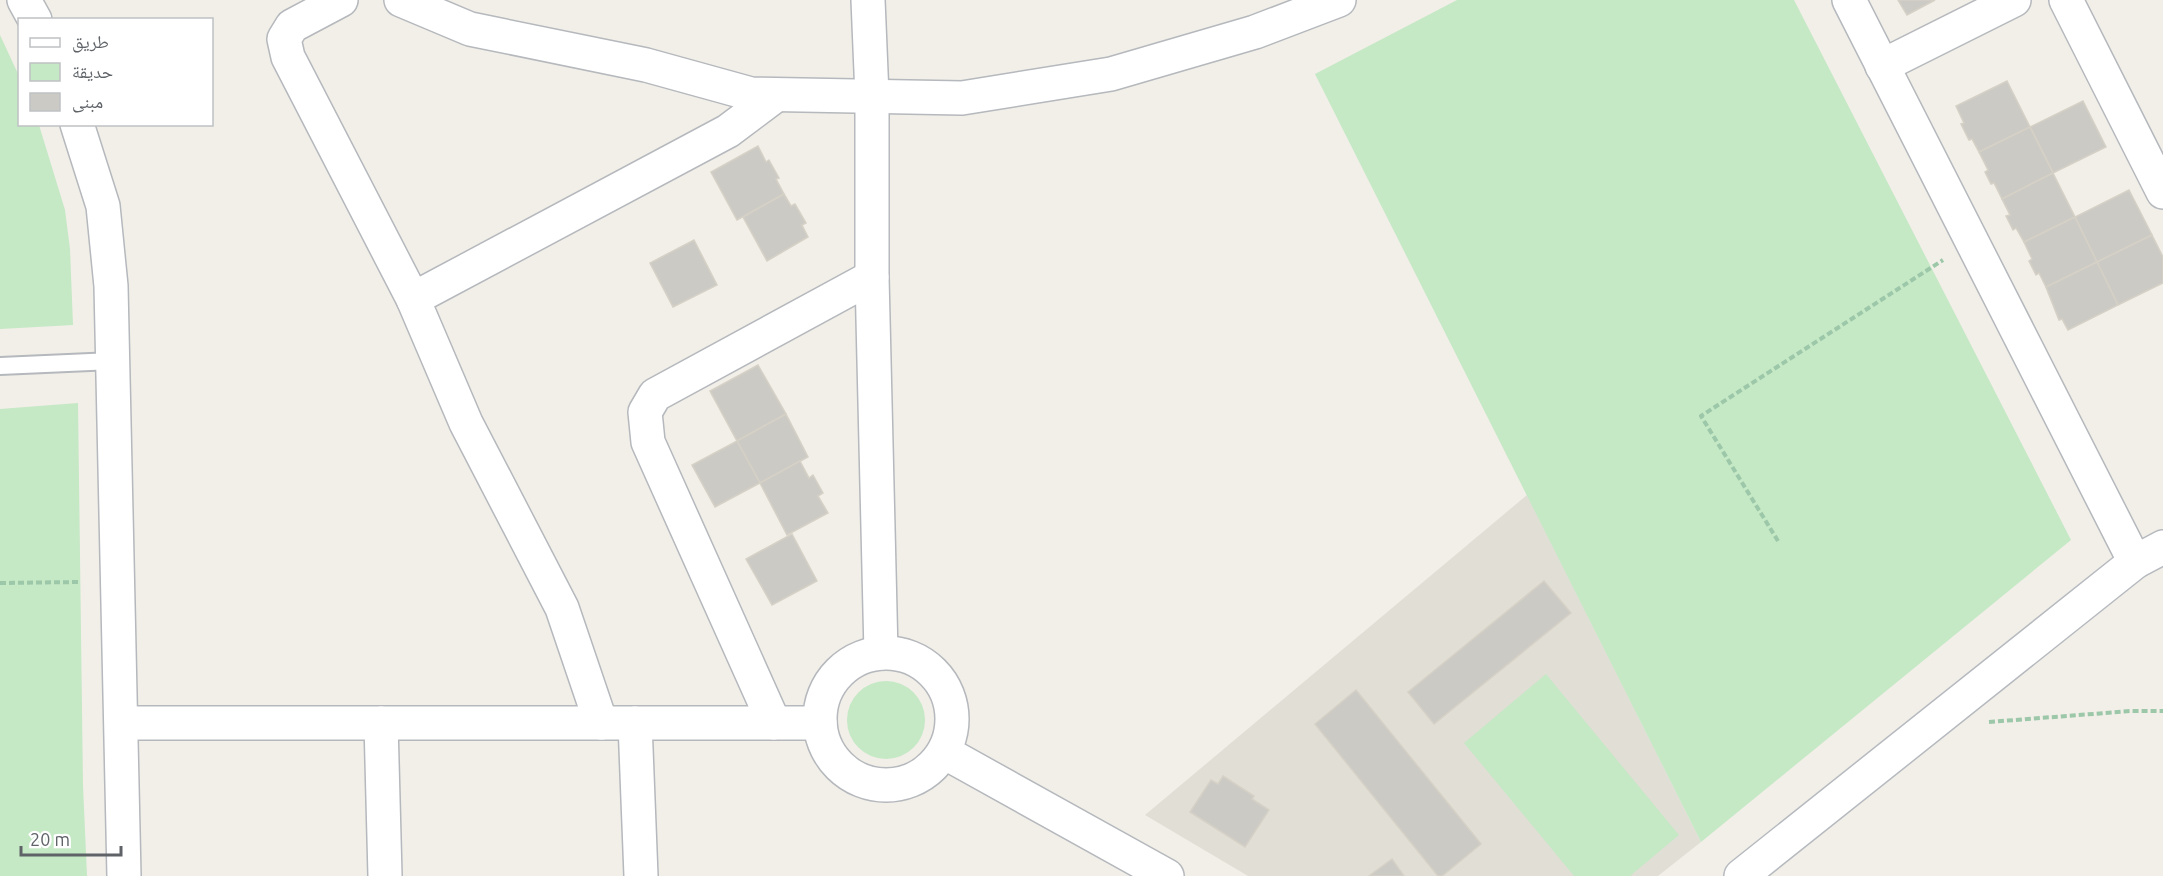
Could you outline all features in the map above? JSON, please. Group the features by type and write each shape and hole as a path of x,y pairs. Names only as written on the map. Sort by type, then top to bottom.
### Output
{"street":[{"path":"24,0 34,18"},
{"path":"341,0 292,26 284,39 288,57 413,299 466,423 562,608 601,723"},
{"path":"401,0 470,29 646,65 751,94 962,98 1111,74 1255,32 1338,0"},
{"path":"868,0 872,96 872,278 881,653"},
{"path":"1849,0 2135,562"},
{"path":"1882,66 2014,0"},
{"path":"2066,0 2163,192"},
{"path":"413,299 728,131 776,95"},
{"path":"78,126 103,206 111,286 124,876"},
{"path":"774,723 648,442 645,412 655,394 872,278"},
{"path":"1741,876 2135,562 2163,547"},
{"path":"881,653 901,655 920,663 935,676 946,693 952,713 951,733 944,752 931,768 913,780 892,786 871,784 852,776 835,762 825,744 820,723 822,703 830,684 843,668 861,658 881,653"},
{"path":"122,723 820,723"},
{"path":"381,723 384,876"},
{"path":"635,723 641,876"},
{"path":"944,752 1167,876"}],"lane":[{"path":"0,366 113,361"}],"path":[{"path":"1778,541 1701,416 1972,242"},
{"path":"0,583 80,582"},
{"path":"1988,722 2131,711 2163,711"}],"shaded area":[{"path":"1527,495 1701,842 1658,876 1248,876 1145,815"}],"green space":[{"path":"1457,0 1794,0 2071,540 1701,842 1315,74"},
{"path":"0,35 18,74 18,126 39,126 65,210 70,249 73,325 0,329"},
{"path":"78,403 83,786 87,876 0,876 0,409"},
{"path":"1546,674 1679,835 1630,876 1574,876 1464,743"},
{"path":"886,681 901,684 914,692 922,705 925,720 922,735 914,748 901,756 886,759 871,756 858,748 850,735 847,720 850,705 858,692 871,684"}],"building":[{"path":"1898,0 1935,0 1907,15"},
{"path":"2007,81 2030,127 1979,152 1972,139 1969,140 1961,124 1964,123 1956,106"},
{"path":"2083,101 2106,147 2053,173 2030,127"},
{"path":"2030,127 2053,173 2002,199 1985,172 1988,170 1979,152"},
{"path":"758,146 766,162 769,160 779,178 776,179 784,194 737,220 711,172"},
{"path":"2053,173 2075,217 2024,242 2016,228 2013,230 2006,216 2010,215 2002,199"},
{"path":"2129,190 2152,235 2097,262 2075,217"},
{"path":"784,194 791,206 795,204 806,223 802,225 808,237 767,261 743,217"},
{"path":"2075,217 2097,262 2046,287 2039,273 2036,275 2029,261 2032,259 2024,242"},
{"path":"2152,235 2163,257 2163,283 2118,305 2097,262"},
{"path":"694,240 717,285 673,307 650,263"},
{"path":"2097,262 2118,305 2068,330 2062,319 2059,320 2046,287"},
{"path":"758,365 786,414 737,441 710,391"},
{"path":"786,414 808,457 760,483 737,441"},
{"path":"737,441 760,483 715,507 692,465"},
{"path":"800,461 809,478 813,475 823,493 818,496 828,513 787,535 760,483"},
{"path":"792,534 817,581 772,605 746,559"},
{"path":"1544,581 1571,613 1434,724 1408,692"},
{"path":"1356,690 1481,844 1442,876 1438,876 1315,724"},
{"path":"1223,776 1254,796 1252,799 1269,810 1245,847 1190,812 1211,780 1218,784"},
{"path":"1392,859 1404,876 1369,876"}]}
